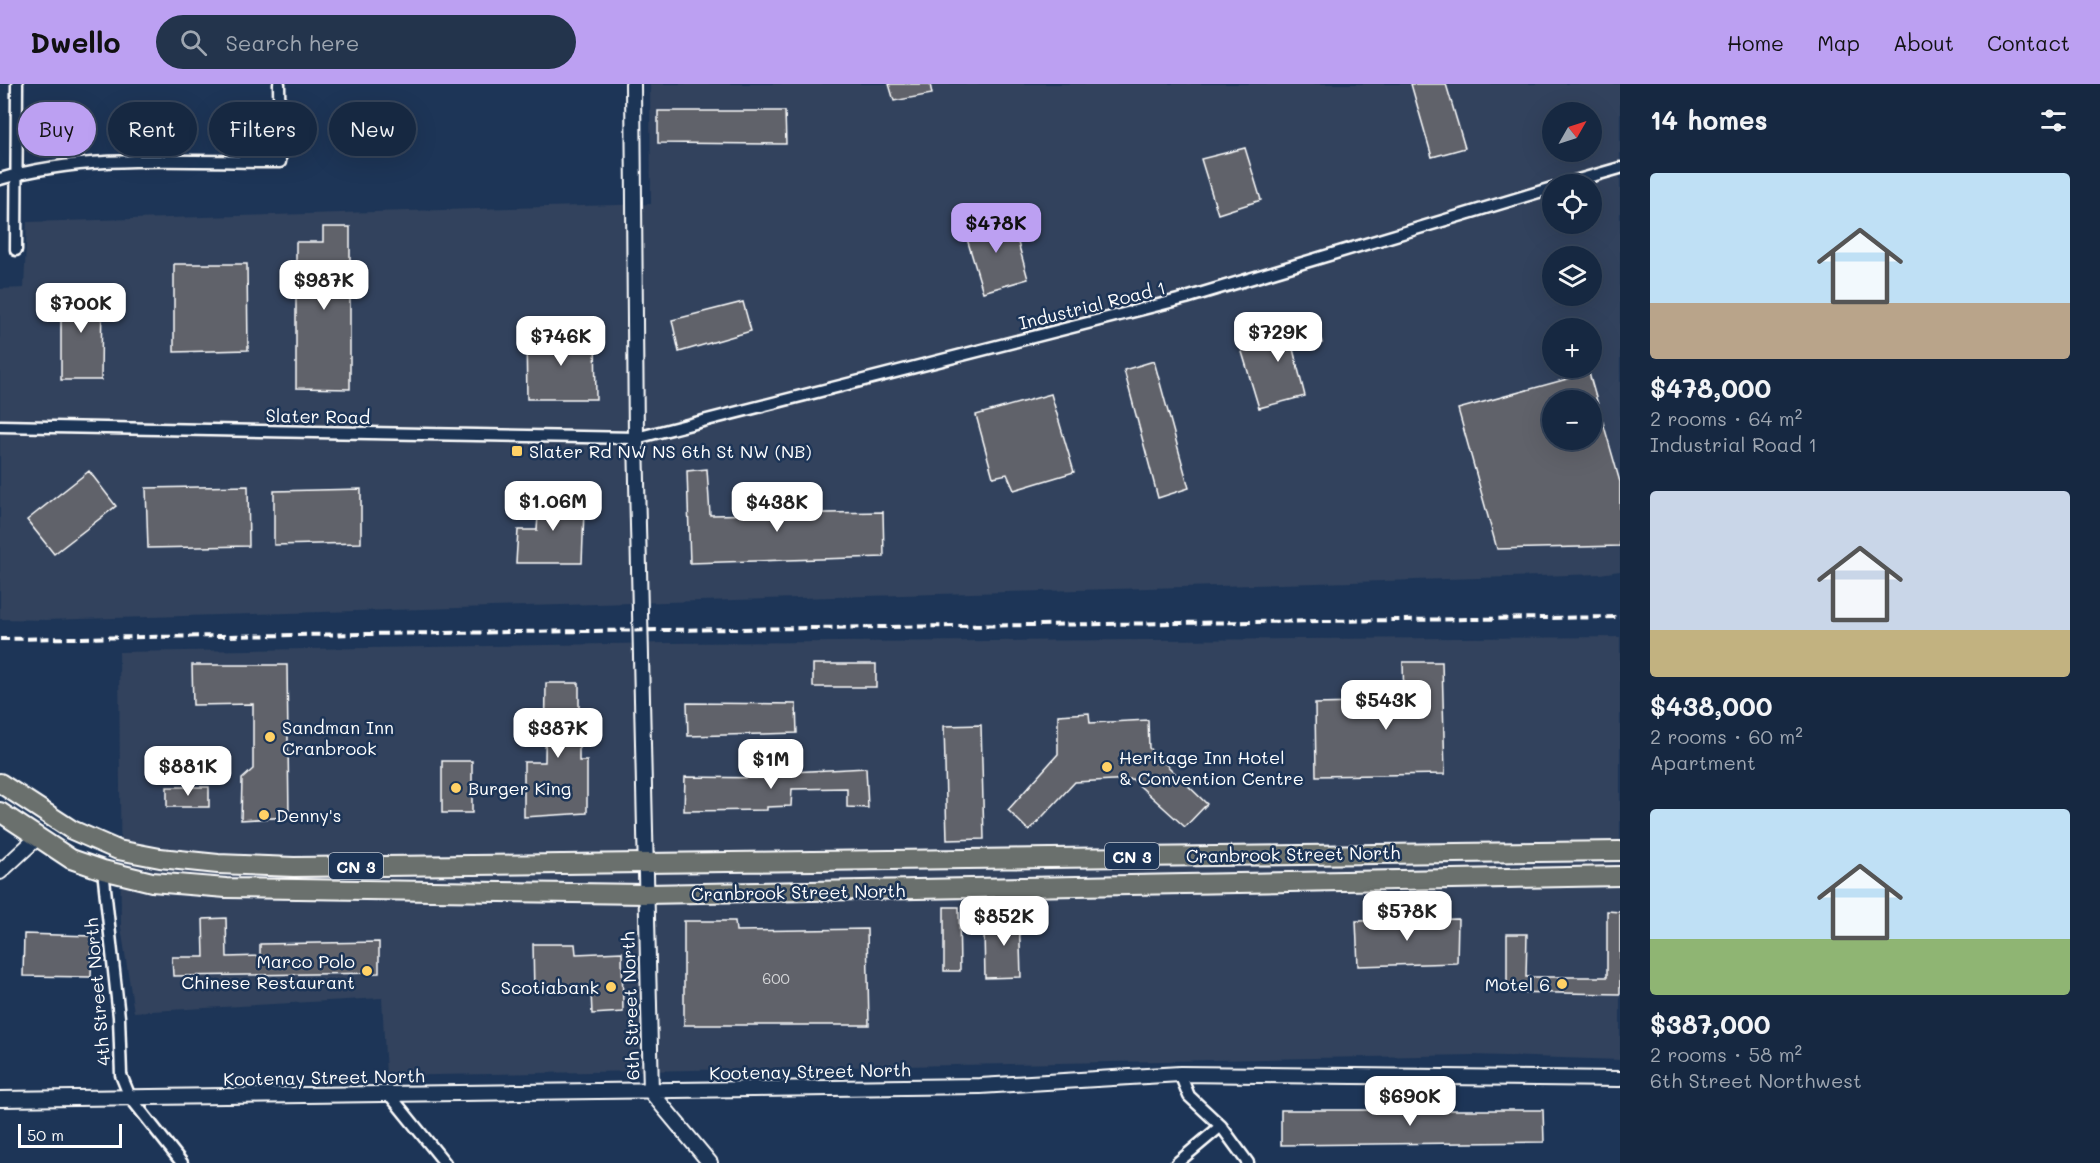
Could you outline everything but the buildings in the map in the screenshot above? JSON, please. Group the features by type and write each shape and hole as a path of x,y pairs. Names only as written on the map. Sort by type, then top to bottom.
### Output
{"highway":[{"name":"CN 3","path":"0,783 72,830"},
{"name":"CN 3","path":"0,812 38,837"},
{"path":"38,837 50,829 72,830"},
{"name":"Cranbrook Street North","path":"72,830 118,850 160,858 218,864 306,867 1620,851"},
{"name":"Cranbrook Street North","path":"38,837 71,859 103,870 152,882 226,888 645,894 1620,876"}],"street":[{"path":"16,250 17,84"},
{"path":"0,178 80,163 280,162 279,84"},
{"name":"6th Street North","path":"633,84 636,438 651,1092 710,1163"},
{"path":"1599,174 1620,168"},
{"name":"Industrial Road 1","path":"636,438 1186,298 1542,191"},
{"name":"Slater Road","path":"0,426 636,438"},
{"path":"0,872 38,837"},
{"name":"4th Street North","path":"103,870 119,1017 121,1076 130,1098 182,1163"},
{"path":"1180,1074 1189,1096 1221,1126 1248,1163"},
{"name":"Kootenay Street North","path":"0,1099 107,1095 130,1098 981,1086 1180,1074 1620,1079"},
{"path":"389,1094 445,1163"},
{"path":"1177,1163 1221,1126"}],"shaded area":[{"path":"650,84 1620,84 1620,571 1600,574 1353,582 45,620 0,619 0,289 24,288 27,222 651,204"},
{"path":"1620,637 1620,1060 1473,1055 386,1076 382,998 134,1012 121,927 119,652 668,643"}],"railway":[{"path":"0,639 1620,617"}],"place":[{"name":"Slater Rd NW NS 6th St NW (NB)","path":"517,451"},
{"name":"Sandman Inn Cranbrook","path":"270,737"},
{"name":"Heritage Inn Hotel & Convention Centre","path":"1107,767"},
{"name":"Burger King","path":"456,788"},
{"name":"Denny's","path":"264,815"},
{"name":"Marco Polo Chinese Restaurant","path":"367,971"},
{"name":"Motel 6","path":"1562,984"},
{"name":"Scotiabank","path":"611,987"}]}
